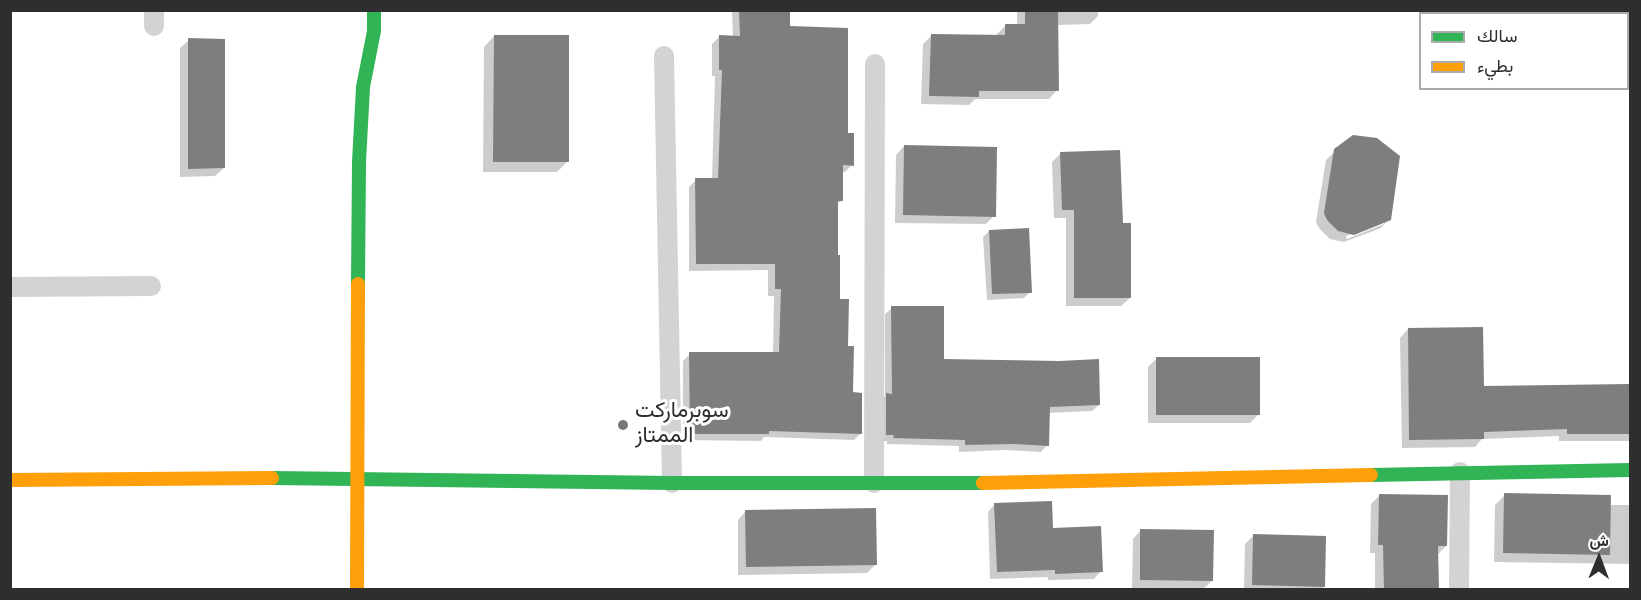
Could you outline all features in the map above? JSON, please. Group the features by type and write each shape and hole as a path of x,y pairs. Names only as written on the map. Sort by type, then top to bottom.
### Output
{"street":[{"path":"357,590 359,143 363,87 374,31 374,10"},
{"path":"664,56 672,483"},
{"path":"874,483 875,64"},
{"path":"10,287 151,286"},
{"path":"10,480 357,478 672,483 987,483 1630,470"},
{"path":"1459,590 1460,472"}],"building":[{"path":"739,10 790,10 790,26 848,28 848,133 854,133 854,166 843,165 843,201 838,201 838,255 840,255 840,299 849,299 848,346 854,346 853,392 862,393 862,434 769,431 769,434 690,434 689,352 779,352 781,289 775,289 775,264 696,264 695,178 718,178 722,70 719,70 719,35 740,36"},
{"path":"1025,10 1058,10 1059,91 979,91 979,97 929,96 931,34 1005,35 1005,24 1025,24"},
{"path":"494,35 569,35 569,162 493,162"},
{"path":"188,38 225,39 225,168 188,169"},
{"path":"1353,135 1377,138 1400,156 1391,220 1354,235 1338,231 1327,220 1324,213 1334,149"},
{"path":"904,145 997,147 996,217 903,215"},
{"path":"1120,150 1123,223 1131,223 1131,298 1074,298 1074,210 1062,210 1060,152"},
{"path":"1029,228 1032,293 992,294 989,230"},
{"path":"891,306 944,306 944,359 1059,361 1099,359 1100,405 1050,407 1049,446 965,445 965,440 893,438 894,435 886,435 886,393 892,394"},
{"path":"1483,327 1484,386 1630,384 1630,434 1567,434 1567,429 1484,432 1484,439 1409,440 1408,328"},
{"path":"1156,357 1260,357 1260,415 1156,415"},
{"path":"1504,493 1611,495 1610,555 1503,553"},
{"path":"1379,494 1448,495 1447,546 1438,546 1439,590 1384,590 1383,545 1378,545"},
{"path":"1052,501 1053,528 1101,526 1103,572 1055,574 1055,570 997,572 994,503"},
{"path":"876,508 877,565 746,567 745,510"},
{"path":"1140,529 1214,530 1213,581 1140,580"},
{"path":"1253,534 1326,536 1325,587 1252,585"}],"traffic: fast":[{"path":"358,284 359,162 363,87 374,31 374,10"},
{"path":"1371,475 1630,470"},
{"path":"272,478 672,483 983,483"}],"traffic: slow":[{"path":"357,590 358,284"},
{"path":"983,483 1371,475"},
{"path":"10,480 272,478"}],"place":[{"name":"سوبرماركت الممتاز","path":"623,425"}]}
